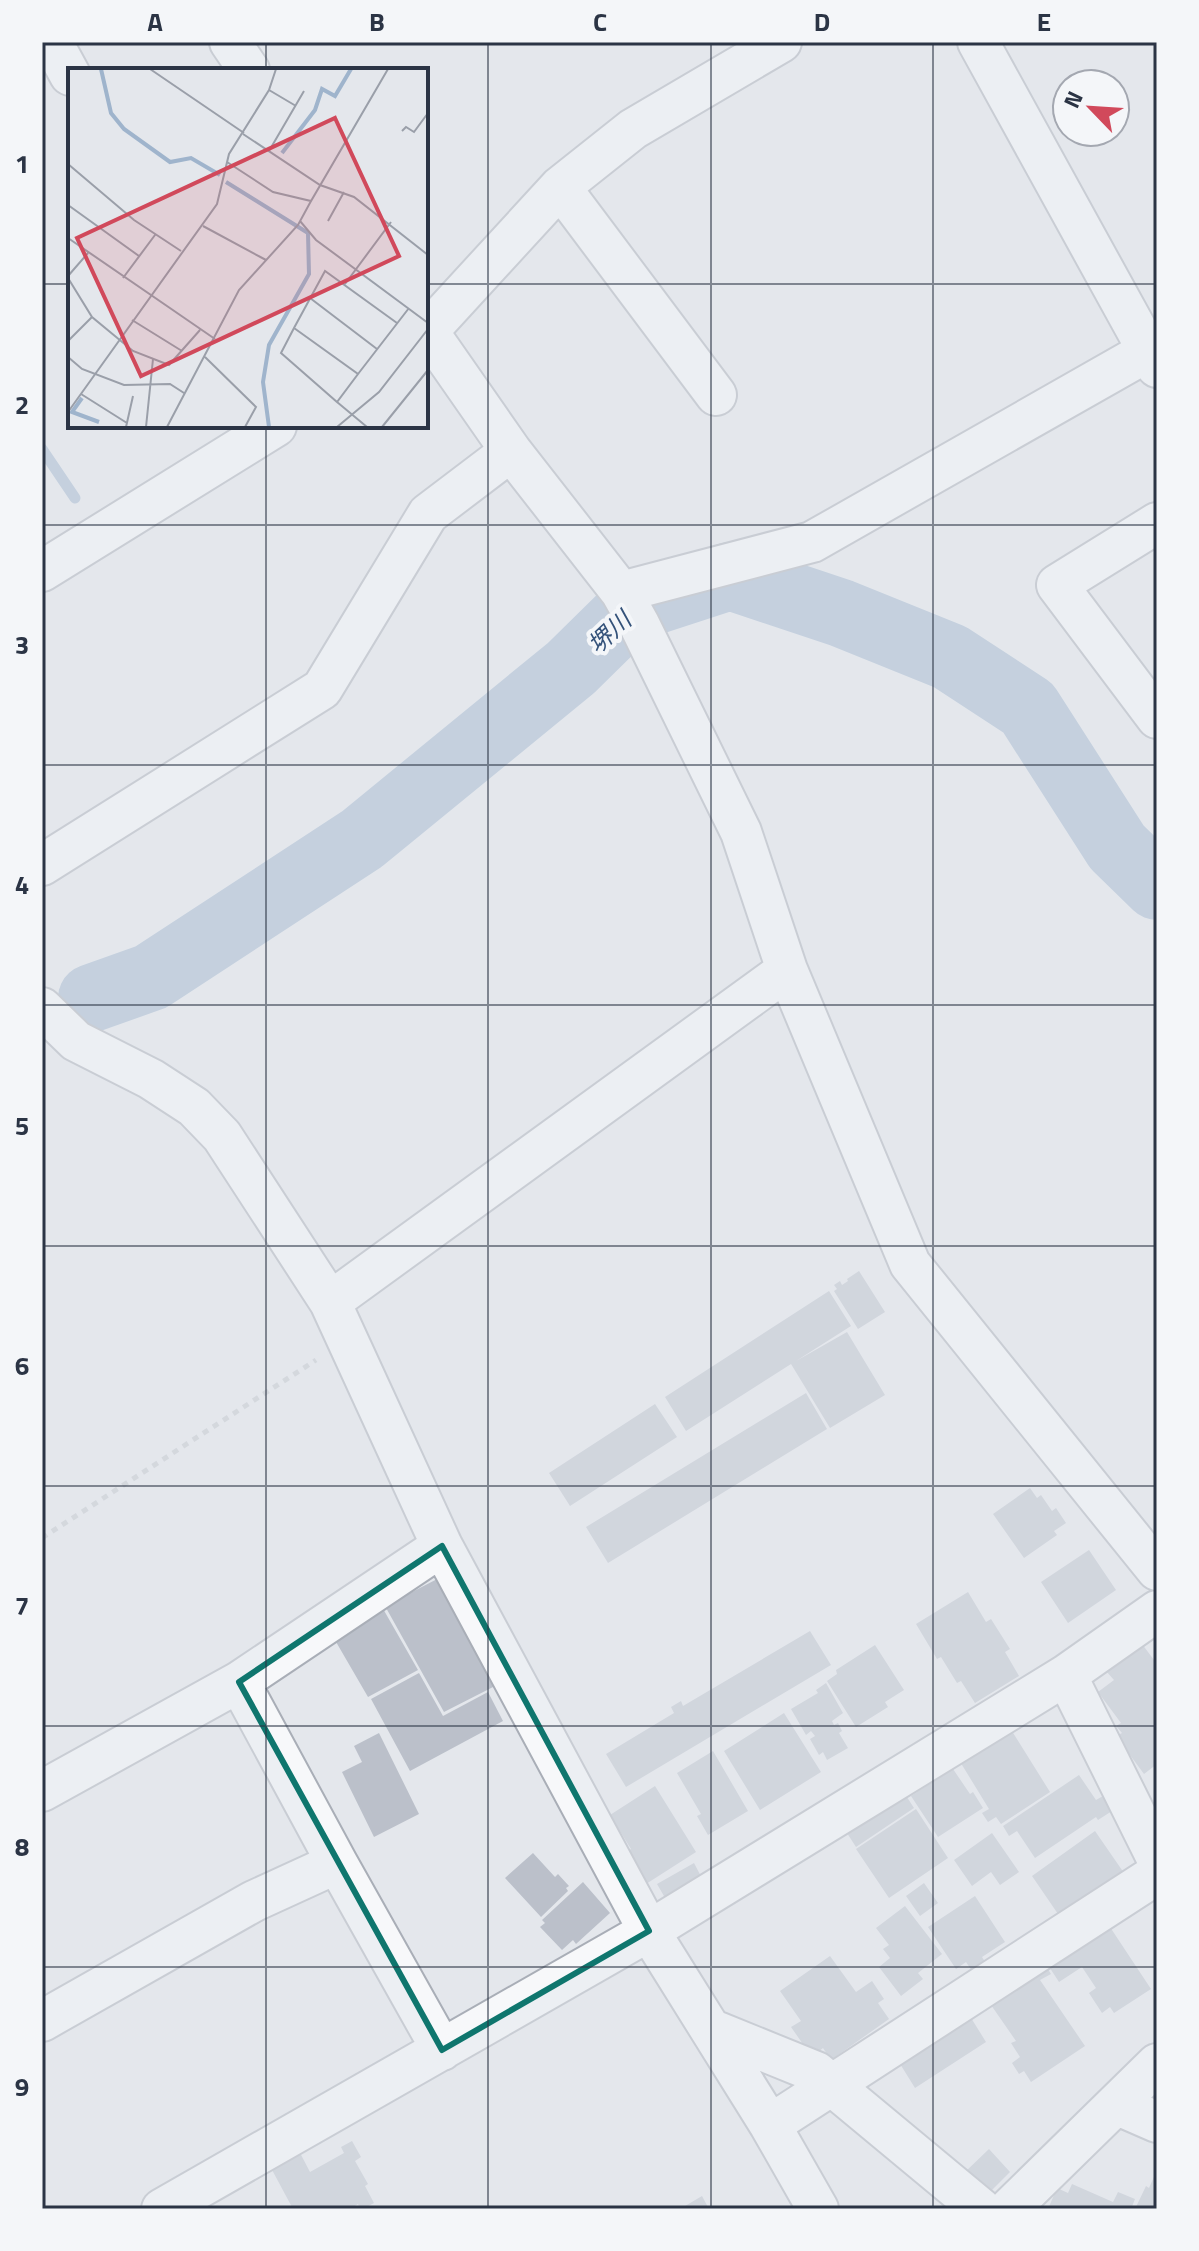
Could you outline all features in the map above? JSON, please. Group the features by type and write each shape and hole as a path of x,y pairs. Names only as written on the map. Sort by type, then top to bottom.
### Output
{"street":[{"path":"52,42 68,71"},
{"path":"230,42 248,68"},
{"path":"428,331 560,187 633,129 781,42"},
{"path":"627,604 812,542 1154,354 978,42"},
{"path":"560,187 716,395"},
{"path":"428,333 511,451 627,604 741,832 787,970 910,1264 1157,1570"},
{"path":"42,571 273,428"},
{"path":"42,865 322,689 428,514 511,451"},
{"path":"1157,523 1057,585 1157,718"},
{"path":"330,1302 787,970"},
{"path":"42,1008 76,1041 151,1079 194,1107 222,1136 330,1302 442,1546 649,1931 770,2125 818,2209"},
{"path":"42,1791 239,1682 442,1546"},
{"path":"162,2209 649,1931 1066,1675 1157,1611"},
{"path":"1066,1675 1157,1858"},
{"path":"239,1682 442,2050"},
{"path":"42,2021 254,1901 337,1863"},
{"path":"770,2125 1157,1874"},
{"path":"710,2029 816,2072 981,2209"},
{"path":"1009,2209 1157,2064"},
{"path":"1118,2105 1157,2122"}],"path":[{"path":"42,1538 347,1340"}],"highlighted area":[{"path":"442,1546 649,1931 442,2050 239,1682"}],"building":[{"path":"859,1271 885,1312 858,1329 834,1291 837,1289 834,1285 840,1281 842,1285"},
{"path":"829,1291 851,1326 796,1361 847,1332 885,1395 830,1428 791,1364 686,1431 665,1397"},
{"path":"806,1393 827,1429 608,1563 586,1527"},
{"path":"655,1404 677,1437 570,1506 549,1473"},
{"path":"1030,1488 1037,1498 1041,1495 1052,1511 1056,1508 1066,1523 1054,1531 1057,1535 1024,1558 993,1514"},
{"path":"1089,1550 1116,1590 1068,1623 1041,1582"},
{"path":"443,1576 495,1686 444,1712 385,1606"},
{"path":"968,1592 986,1622 991,1619 1010,1649 1005,1652 1019,1676 975,1703 961,1681 957,1683 941,1657 937,1659 916,1624"},
{"path":"382,1607 418,1670 368,1697 332,1635"},
{"path":"810,1631 831,1665 626,1787 606,1754 674,1713 671,1707 681,1701 683,1706"},
{"path":"1142,1644 1157,1664 1157,1764 1144,1774 1116,1736 1122,1733 1116,1726 1121,1723 1098,1692 1114,1680 1106,1671"},
{"path":"875,1645 904,1690 885,1702 888,1707 856,1727 827,1681 837,1674 836,1670"},
{"path":"419,1673 443,1716 488,1692 503,1721 410,1771 371,1699"},
{"path":"826,1683 843,1713 832,1721 834,1725 838,1723 842,1731 839,1733 848,1748 827,1760 823,1752 819,1755 810,1739 815,1736 811,1731 806,1735 791,1709 818,1693 816,1690"},
{"path":"784,1713 821,1772 760,1810 724,1751"},
{"path":"1010,1728 1050,1792 1001,1824 996,1817 988,1822 982,1813 989,1809 959,1760"},
{"path":"379,1733 419,1814 374,1837 342,1772 362,1762 354,1746"},
{"path":"713,1751 748,1811 708,1835 697,1816 701,1814 677,1773"},
{"path":"953,1769 983,1808 938,1837 911,1796"},
{"path":"1079,1775 1096,1800 1103,1796 1112,1811 1098,1820 1096,1817 1035,1858 1017,1831 1009,1836 1003,1826"},
{"path":"655,1786 696,1852 646,1884 626,1852 631,1849 610,1815"},
{"path":"903,1791 914,1808 856,1847 845,1830"},
{"path":"916,1809 948,1858 889,1898 856,1849"},
{"path":"1095,1831 1124,1873 1079,1905 1076,1901 1058,1914 1032,1876"},
{"path":"992,1833 1019,1872 1000,1885 991,1872 972,1886 954,1860"},
{"path":"533,1853 555,1877 558,1874 569,1886 566,1888 568,1891 541,1917 505,1878"},
{"path":"694,1863 704,1882 668,1903 657,1884"},
{"path":"583,1882 610,1913 576,1944 573,1940 562,1950 540,1927 545,1923 542,1920"},
{"path":"924,1883 938,1903 920,1916 906,1896"},
{"path":"975,1896 1005,1942 982,1957 987,1965 974,1974 966,1962 956,1969 928,1927"},
{"path":"905,1906 942,1954 918,1973 923,1979 901,1996 879,1967 890,1958 883,1949 889,1945 876,1928"},
{"path":"1110,1927 1151,1989 1114,2013 1110,2007 1102,2013 1089,1993 1096,1988 1082,1967 1059,1982 1046,1962"},
{"path":"830,1956 856,1992 872,1981 884,1999 878,2003 889,2019 831,2060 823,2048 812,2057 791,2027 801,2021 780,1991"},
{"path":"1044,1963 1051,1974 1040,1980 1085,2046 1031,2082 1024,2071 1019,2074 1012,2063 1020,2057 1011,2043 1016,2041 991,2005"},
{"path":"968,2013 986,2042 915,2088 897,2059"},
{"path":"352,2141 361,2157 355,2161 374,2203 363,2209 358,2204 350,2209 293,2209 271,2168 298,2149 310,2172 344,2153 341,2147"},
{"path":"989,2149 1010,2172 986,2196 964,2173"},
{"path":"1157,2170 1157,2209 1135,2209 1146,2186 1149,2188"},
{"path":"1072,2184 1113,2202 1118,2192 1135,2199 1131,2209 1048,2209 1057,2188 1068,2193"},
{"path":"702,2196 709,2209 680,2209"}],"waterway":[{"path":"42,449 75,498"},
{"name":"堺川","path":"92,998 151,977 362,839 571,668 632,608 730,576 841,613 950,657 1028,708 1117,847 1157,886"}]}
